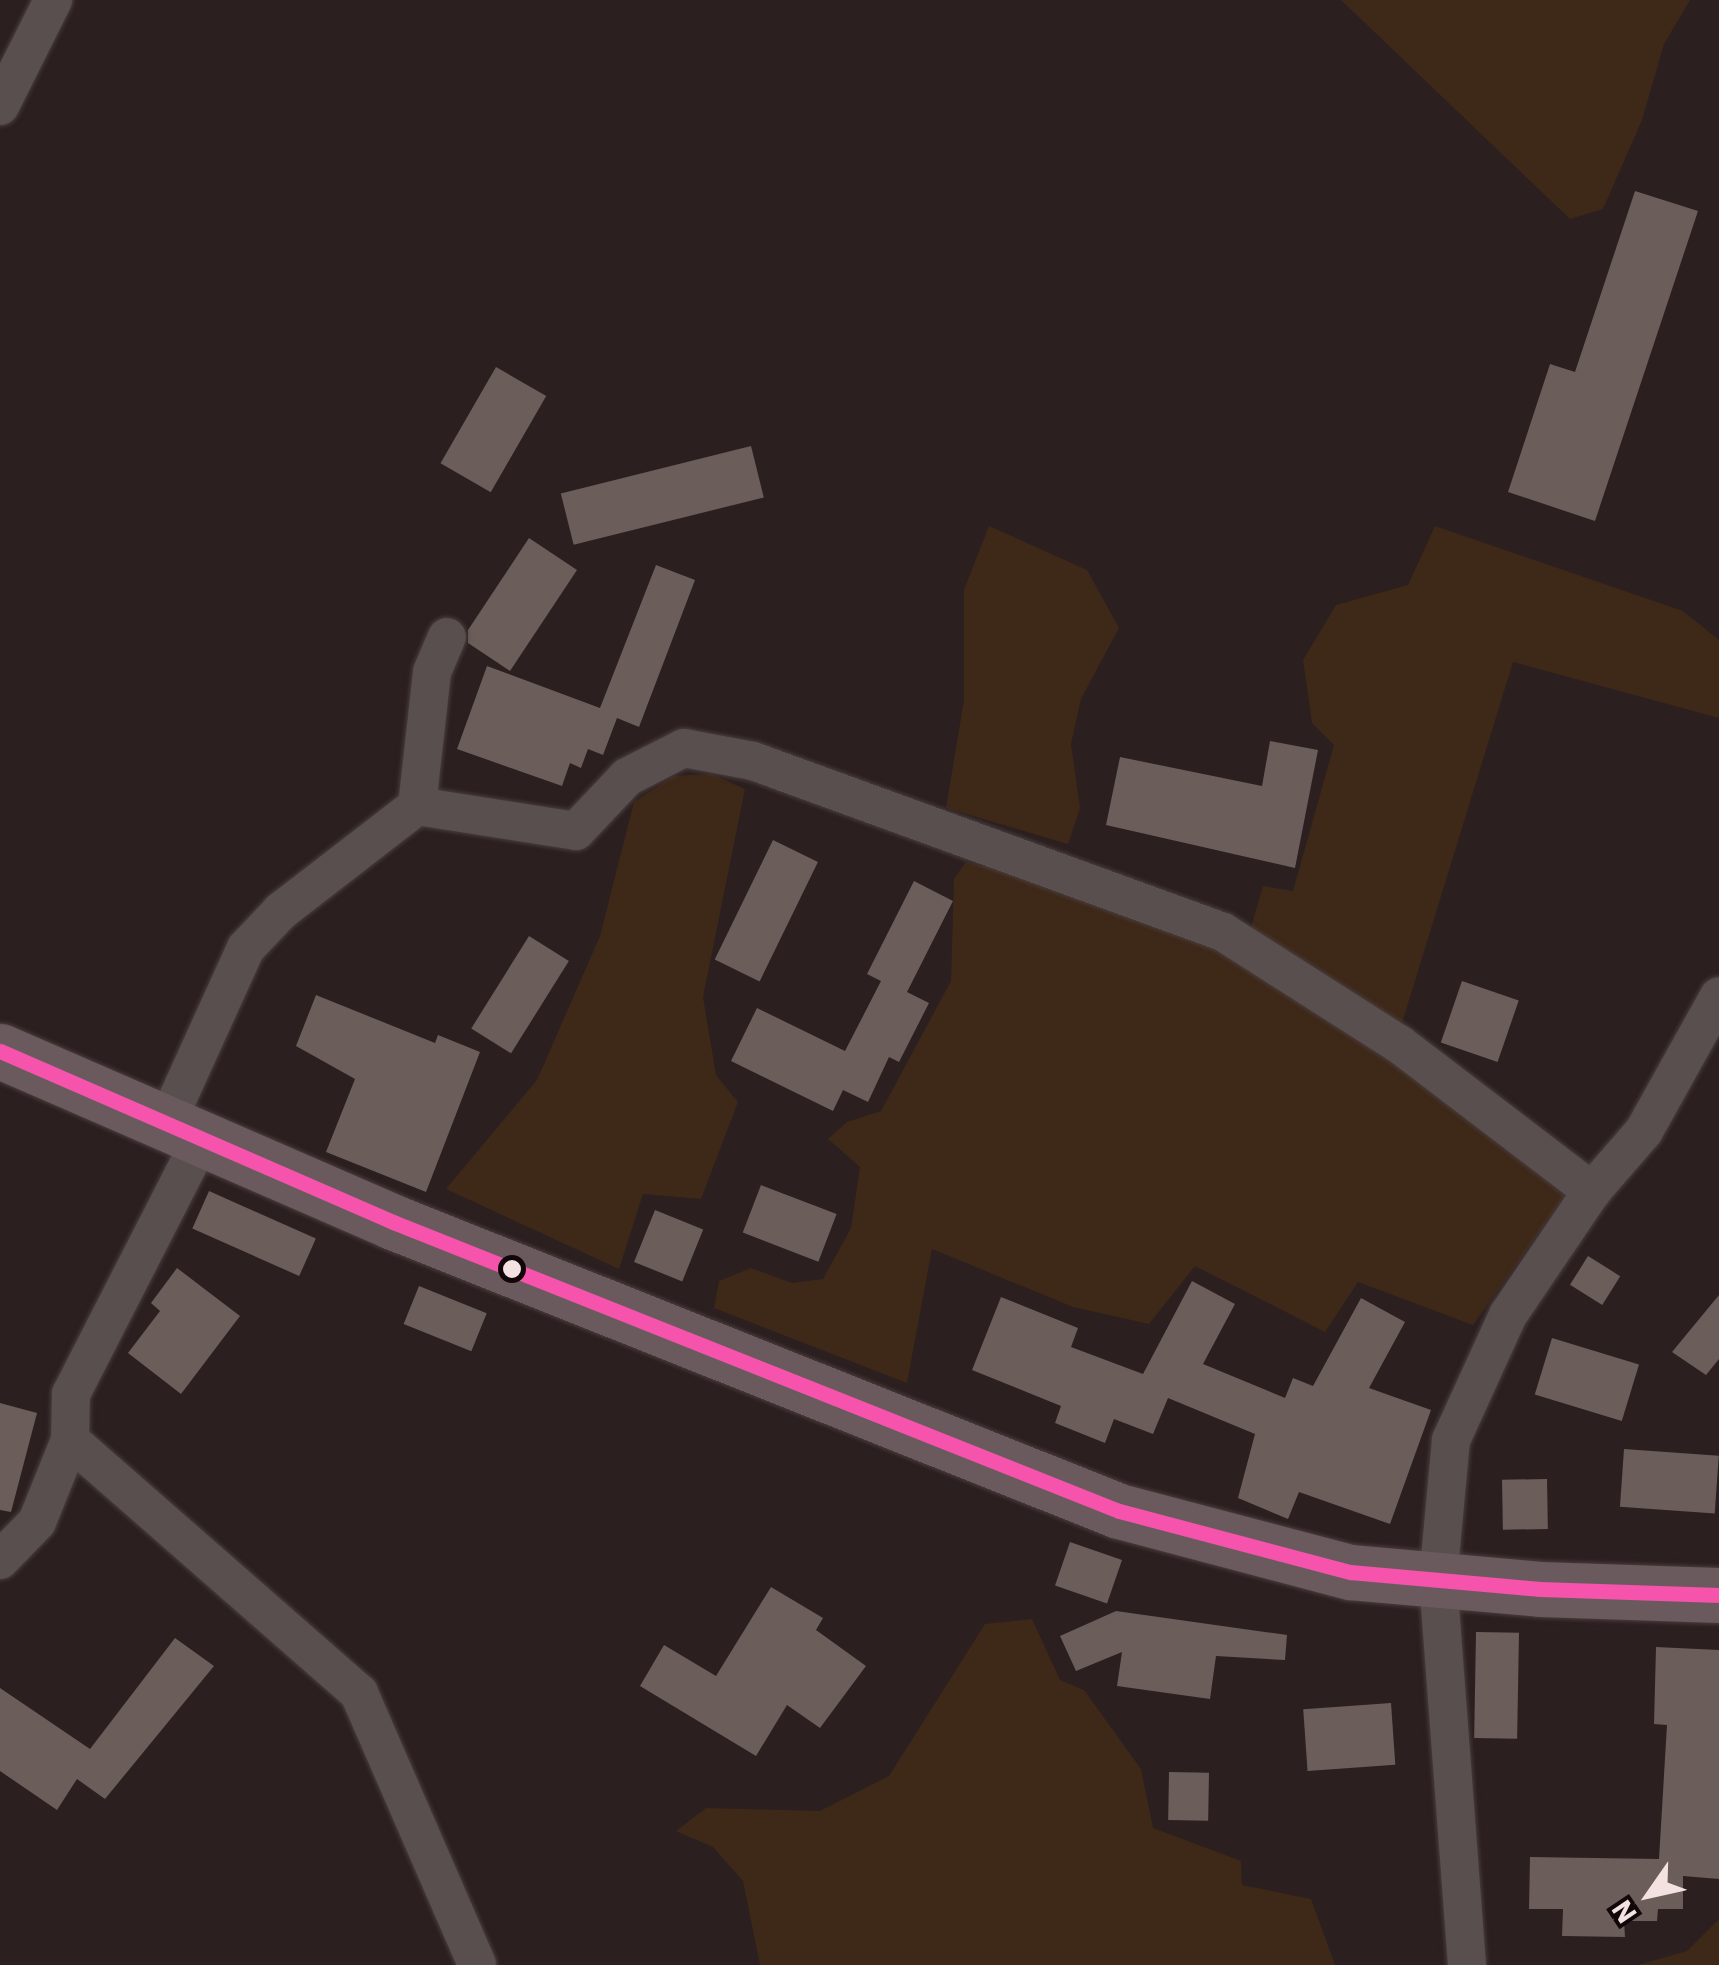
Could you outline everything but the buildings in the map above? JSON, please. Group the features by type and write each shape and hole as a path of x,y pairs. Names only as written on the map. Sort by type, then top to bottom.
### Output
{"highway":[{"path":"0,1051 183,1132 1119,1511 1278,1558 1438,1580 1719,1595"}],"street":[{"path":"0,106 54,0"},
{"path":"0,1560 37,1522 70,1440 70,1394 183,1132 246,948 281,912 417,806 432,672 447,637"},
{"path":"417,806 576,831 627,777 684,748 754,760 1223,932 1399,1044 1592,1191"},
{"path":"1467,1965 1438,1580 1451,1440 1508,1314 1592,1191 1644,1131 1719,996"},
{"path":"70,1440 359,1693 478,1965"}],"shaded area":[{"path":"1341,0 1690,0 1664,44 1642,120 1603,209 1570,219"},
{"path":"989,526 1087,570 1119,628 1081,699 1071,744 1080,808 1068,844 946,808 964,700 964,590"},
{"path":"1435,526 1683,611 1719,640 1719,718 1513,662 1402,1023 1249,934 1263,886 1293,891 1334,745 1312,723 1303,660 1336,605 1408,585"},
{"path":"712,774 745,789 703,997 716,1075 738,1102 701,1199 643,1194 619,1269 446,1189 537,1080 600,936 634,802 674,776"},
{"path":"966,862 1036,879 1225,953 1421,1080 1565,1196 1473,1325 1358,1282 1325,1332 1195,1266 1149,1324 1073,1307 932,1249 907,1383 714,1308 719,1281 751,1268 792,1283 823,1279 851,1228 860,1167 828,1139 847,1122 881,1111 951,981 954,879"},
{"path":"1032,1619 1060,1680 1084,1690 1141,1769 1153,1828 1241,1861 1242,1885 1311,1899 1335,1965 760,1965 743,1881 713,1847 676,1831 706,1808 820,1811 889,1776 985,1624"},
{"path":"1719,1919 1719,1965 1638,1965 1687,1951"}],"transit line":[{"path":"0,1051 393,1222 1119,1511 1350,1572 1540,1589 1719,1595"}]}
